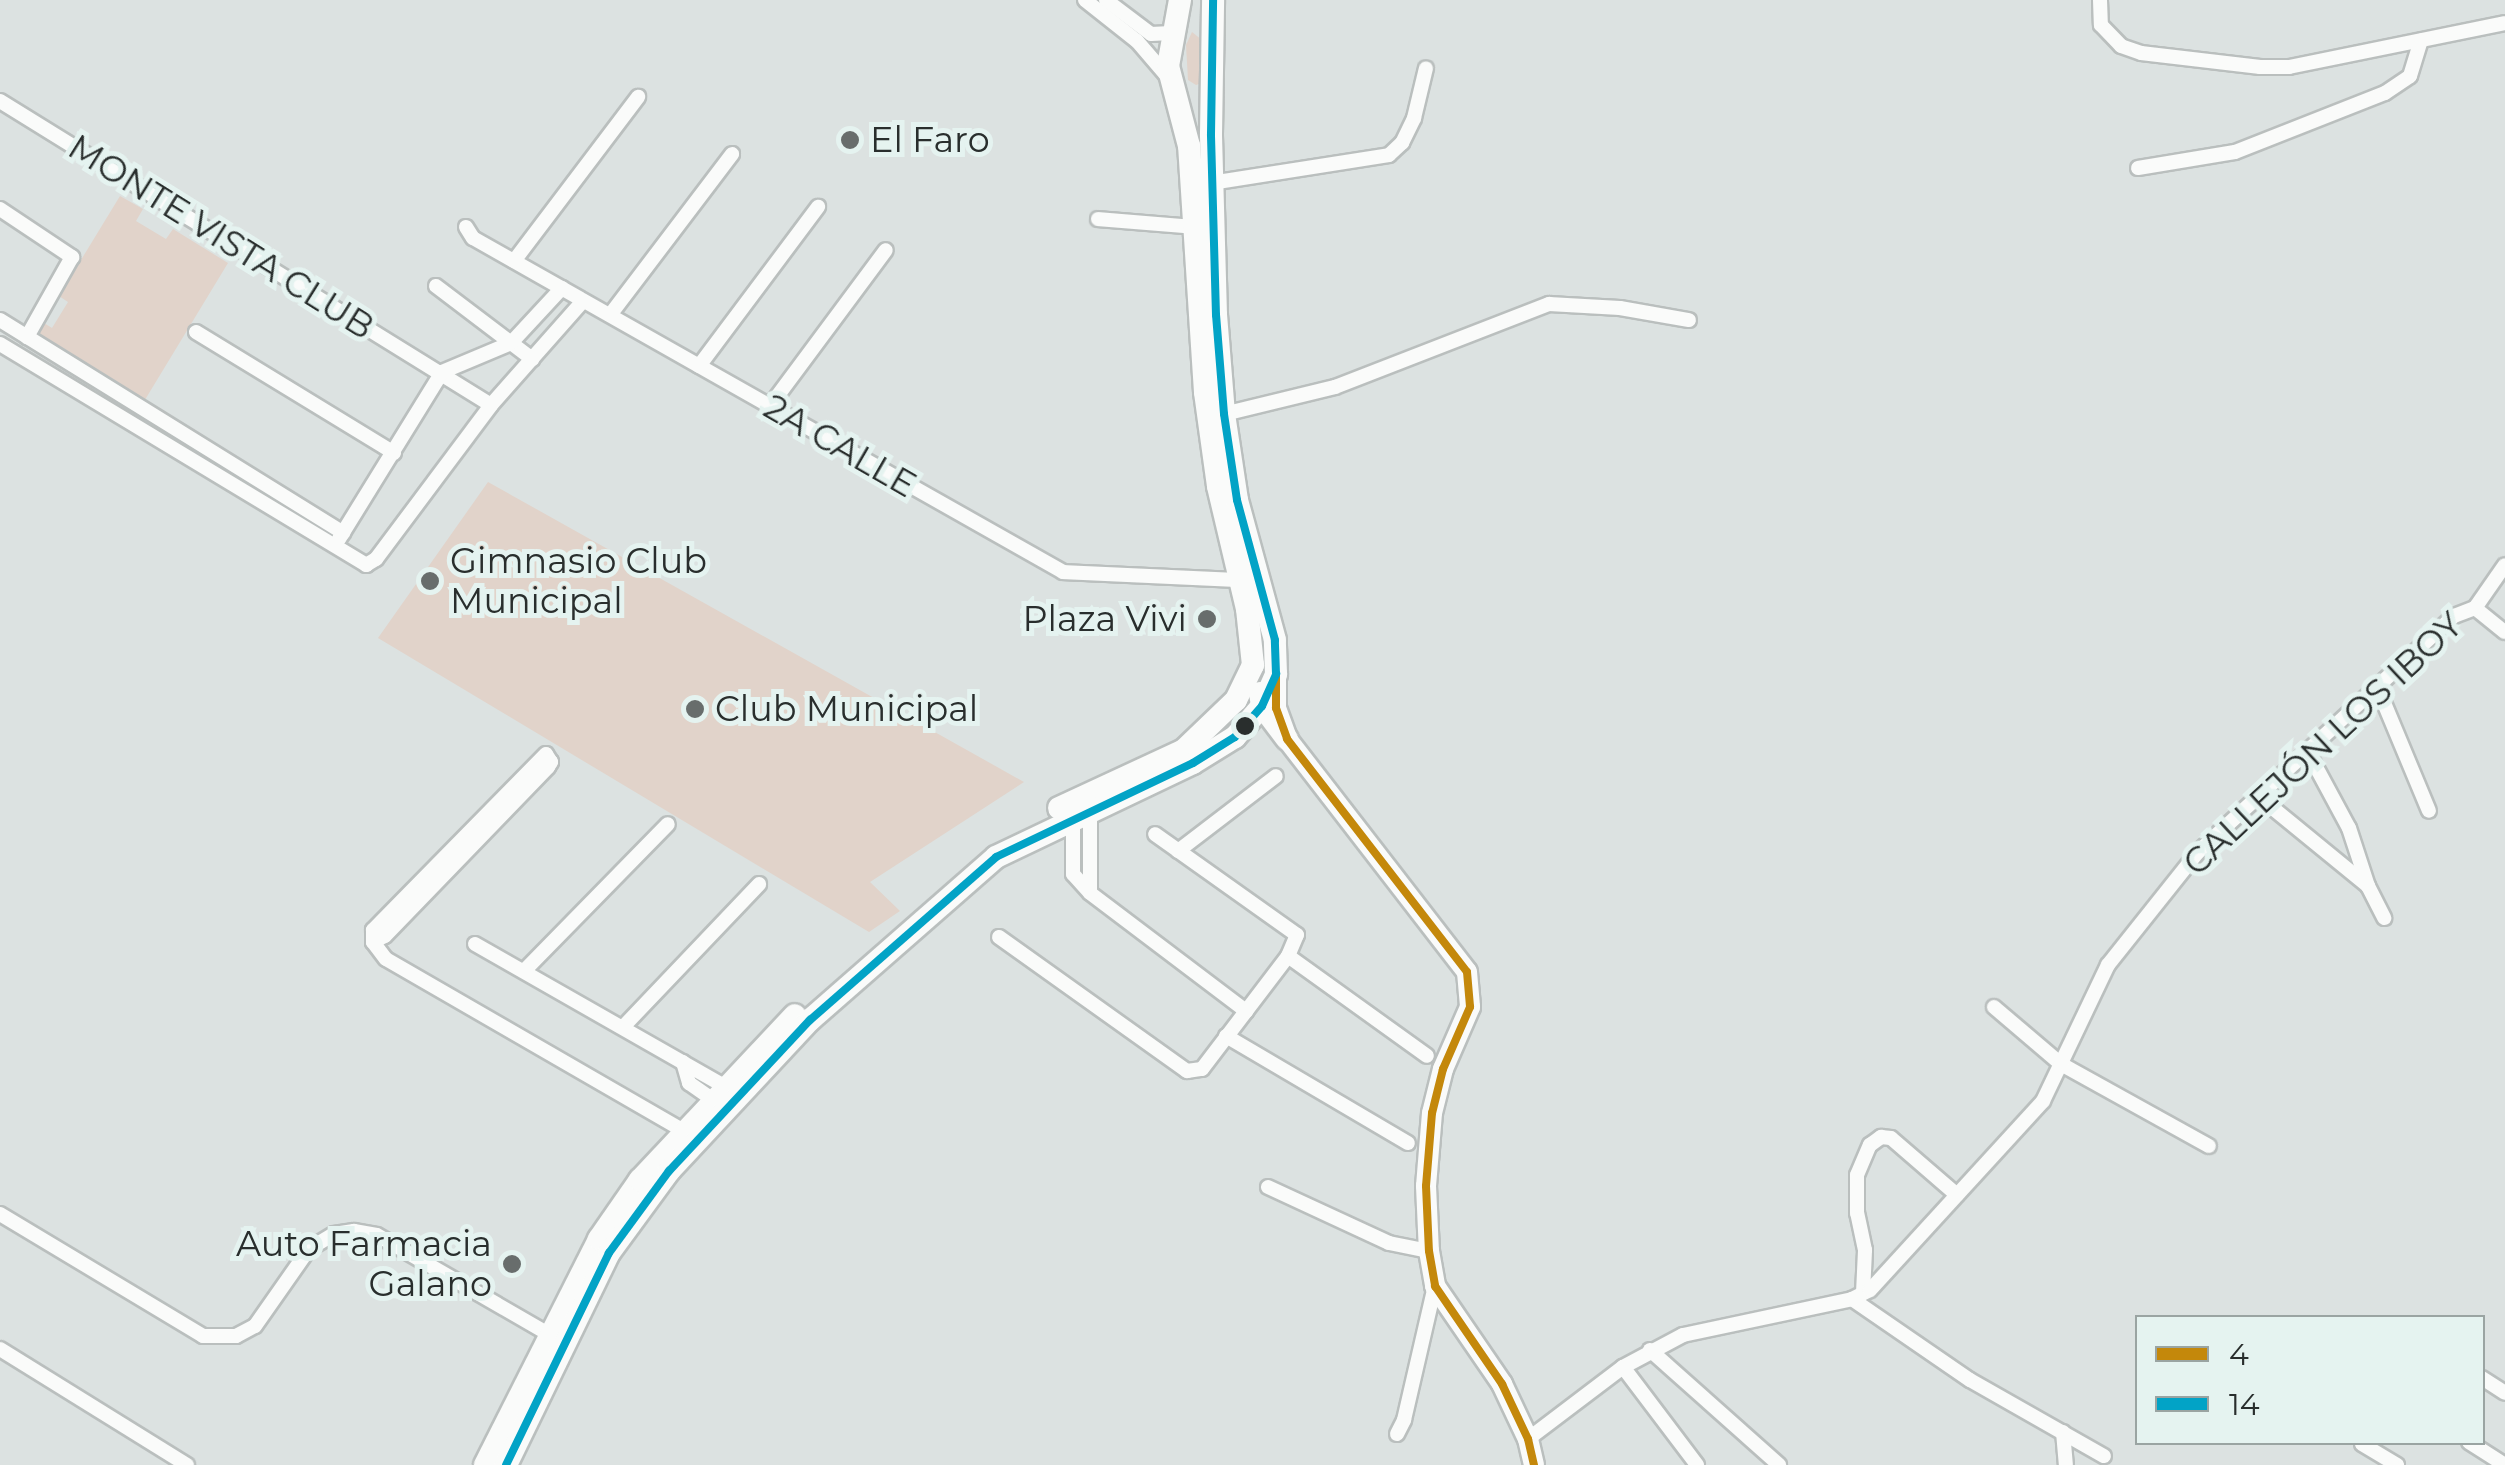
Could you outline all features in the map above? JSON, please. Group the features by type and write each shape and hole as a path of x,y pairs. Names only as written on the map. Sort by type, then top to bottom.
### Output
{"main road":[{"path":"506,1465 609,1253 669,1171 810,1020 996,857 1192,763 1235,736 1262,706 1276,674 1272,617 1244,568 1218,486 1205,392 1190,146 1170,81 1171,33 1180,0"},
{"path":"486,1465 599,1238 640,1180 712,1092 984,846 1184,750 1211,726 1250,679 1253,648 1224,414 1211,182 1214,0"},
{"path":"1171,33 1194,20 1214,32"},
{"path":"1170,81 1194,92 1214,80"},
{"path":"1248,609 1260,624 1263,643 1262,706 1286,738"}],"street":[{"path":"1085,0 1145,48 1170,81"},
{"path":"1106,0 1151,34 1171,33"},
{"path":"2100,0 2101,25 2121,46 2200,61 2289,68 2505,23"},
{"path":"2138,168 2235,152 2385,93 2410,76 2421,41"},
{"path":"1211,182 1389,155 1408,130 1426,68"},
{"path":"514,261 638,97"},
{"name":"MONTE VISTA CLUB","path":"0,102 491,405"},
{"path":"610,316 732,154"},
{"path":"704,360 818,207"},
{"path":"0,210 72,257 27,337"},
{"path":"1098,219 1196,227"},
{"name":"2A CALLE","path":"466,227 473,238 610,316 704,360 770,406 1063,572 1244,568"},
{"path":"770,406 886,250"},
{"path":"436,286 532,359"},
{"path":"334,548 442,372 511,343 562,288"},
{"path":"0,344 360,564 374,561 491,405 583,300"},
{"path":"1224,414 1335,387 1550,304 1620,308 1689,320"},
{"path":"0,320 343,532"},
{"path":"196,332 394,453"},
{"path":"129,424 139,407"},
{"name":"CALLEJÓN LOS IBOY","path":"1858,1296 2043,1100 2108,966 2198,853 2454,616 2474,608 2505,566"},
{"path":"2474,608 2505,632"},
{"path":"1276,674 1276,708 1286,738 1453,950 1470,979 1470,1007 1443,1070 1432,1113 1426,1186 1435,1286 1404,1420 1396,1434"},
{"path":"2377,686 2429,811"},
{"path":"1235,736 1260,730 1286,738"},
{"path":"2308,752 2349,828 2368,886 2384,918"},
{"path":"489,819 548,766 550,757 542,756 385,936 373,942 386,960 682,1130"},
{"path":"1178,851 1276,776"},
{"path":"2258,796 2368,886"},
{"path":"1082,813 1073,874 1090,893 1246,1012"},
{"path":"524,970 668,824"},
{"path":"999,938 1187,1071 1202,1069 1288,956 1297,935 1156,834"},
{"path":"624,1026 759,884"},
{"path":"475,944 703,1071 712,1092"},
{"path":"1288,956 1426,1056"},
{"path":"1994,1007 2062,1064 2209,1146"},
{"path":"1226,1036 1408,1143"},
{"path":"683,1062 688,1083 712,1092"},
{"path":"1858,1296 1865,1250 1857,1212 1857,1175 1870,1145 1880,1137 1890,1138 1957,1195"},
{"path":"1268,1187 1389,1243 1429,1251"},
{"path":"0,1214 204,1336 236,1336 255,1326 309,1249 327,1236 350,1230 377,1235 550,1335"},
{"path":"1435,1286 1502,1384 1528,1440 1534,1465"},
{"path":"1528,1440 1623,1368 1683,1335 1858,1296 1970,1380 2104,1456"},
{"path":"0,1349 187,1465"},
{"path":"1650,1350 1779,1465"},
{"path":"1623,1368 1697,1465"},
{"path":"2063,1432 2066,1465"},
{"path":"2364,1445 2397,1465"},
{"path":"2474,1445 2505,1465"}],"shaded area":[{"path":"1192,32 1202,40 1202,83 1196,85 1188,80 1186,45"},
{"path":"120,196 143,209 136,221 166,239 173,229 228,263 140,408 32,342 44,323 52,328 68,302 59,296"},
{"name":"Club Municipal","path":"488,482 1024,782 870,882 900,911 869,932 378,638"}],"transit line":[{"name":"14","path":"506,1465 609,1253 669,1171 810,1020 996,857 1193,763 1235,737 1262,706 1276,674 1275,640 1237,500 1224,414 1216,315 1211,134 1213,0"},
{"name":"4","path":"1276,674 1276,708 1287,739 1467,972 1470,1007 1443,1069 1432,1113 1426,1186 1429,1251 1435,1286 1502,1384 1528,1439 1534,1465"}],"place":[{"name":"El Faro","path":"850,140"},
{"name":"Gimnasio Club Municipal","path":"430,581"},
{"name":"Plaza Vivi","path":"1207,619"},
{"name":"Club Municipal","path":"695,709"},
{"name":"Auto Farmacia Galano","path":"512,1264"}]}
